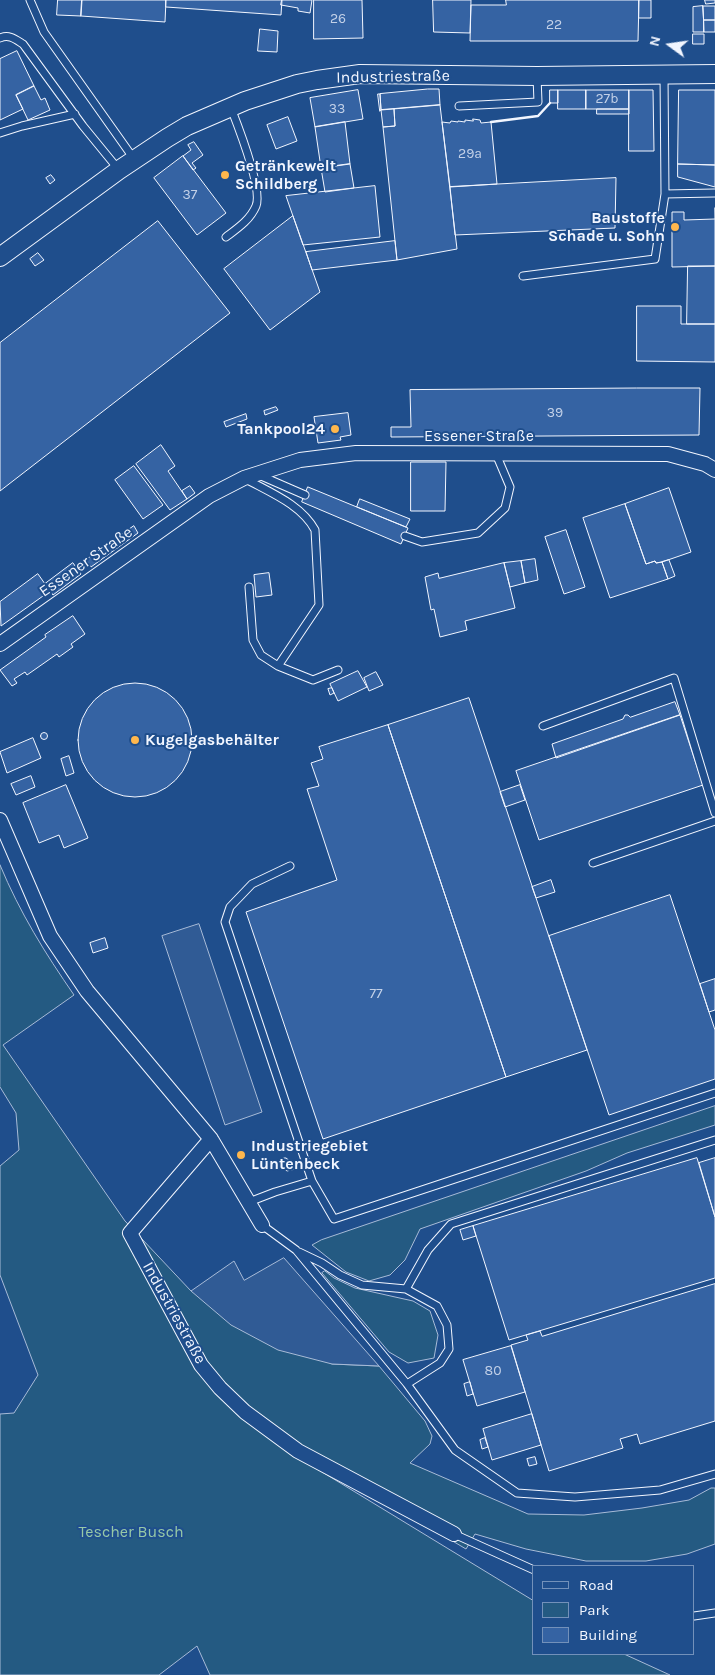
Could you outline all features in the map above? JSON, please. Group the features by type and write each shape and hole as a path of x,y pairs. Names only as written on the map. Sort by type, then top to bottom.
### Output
{"street":[{"name":"Industriestraße","path":"0,257 119,170 187,126 230,107 297,84 360,74 537,76 715,74"},
{"name":"Essener Straße","path":"0,644 209,496 250,476 300,460 356,453 668,454 704,464 715,470"},
{"path":"0,820 50,936 88,991 211,1139 262,1224"},
{"name":"Industriestraße","path":"211,1139 130,1233 201,1365 220,1388 245,1412 298,1451 454,1534"}],"lane":[{"path":"30,0 44,32 134,160"},
{"path":"0,38 3,36 12,37 23,44 119,170"},
{"path":"523,276 655,259 665,194 664,74"},
{"path":"459,106 538,102 537,76"},
{"path":"226,237 245,223 256,205 257,196 257,187 230,107"},
{"path":"0,133 75,114"},
{"path":"665,194 714,193"},
{"path":"404,536 422,542 478,533 505,508 509,494 510,487 496,453"},
{"path":"250,476 305,495"},
{"path":"250,476 291,505 309,520 315,530 320,606 278,666"},
{"path":"249,587 253,640 261,655 278,666 313,680 338,670"},
{"path":"543,726 674,678 715,813"},
{"path":"593,862 715,821"},
{"path":"290,866 252,884 230,907 225,922 312,1181 334,1219 715,1093"},
{"path":"406,1289 428,1250 451,1224 715,1140"},
{"path":"249,1202 312,1181"},
{"path":"262,1224 296,1250 322,1263 340,1275 362,1285 406,1289 437,1306 447,1326 448,1349 440,1363 407,1384"},
{"path":"296,1250 407,1384 456,1450 517,1493 575,1497 660,1490 715,1474"},
{"path":"454,1534 532,1569"},
{"path":"695,1616 715,1613"}],"green space":[{"name":"Tescher Busch","path":"0,865 16,900 34,932 74,995 3,1045 125,1221 191,1291 332,1364 379,1366 425,1421 432,1436 430,1444 410,1463 528,1514 584,1515 642,1508 689,1500 711,1488 715,1488 715,1544 687,1554 646,1561 586,1561 526,1549 475,1534 466,1549 402,1511 314,1467 532,1600 532,1655 626,1655 670,1675 210,1675 197,1646 159,1675 0,1675 0,1414 14,1413 38,1375 0,1275 0,1166 19,1150 16,1113 0,1087"},
{"path":"715,1106 715,1125 627,1153 586,1171 420,1229 405,1260 390,1275 369,1281 346,1272 312,1245 321,1240"},
{"path":"325,1271 334,1278 355,1288 413,1301 430,1311 438,1335 434,1358 408,1363 389,1352 322,1273"}],"shaded area":[{"path":"199,924 262,1112 225,1125 162,936"},
{"path":"284,1258 379,1366 332,1364 278,1350 231,1325 191,1291 234,1261 244,1280"}],"building":[{"path":"58,0 82,0 81,16 57,15"},
{"path":"82,0 166,0 165,22 81,16"},
{"path":"166,0 282,0 281,15 166,7"},
{"path":"282,0 312,0 310,13 298,11 298,8 281,5"},
{"path":"314,0 362,0 363,38 314,39"},
{"path":"433,0 471,0 470,33 434,32"},
{"path":"506,0 639,0 638,41 470,41 471,5 506,5"},
{"path":"639,0 651,0 651,18 639,18"},
{"path":"705,0 715,0 715,3 706,4"},
{"path":"703,6 704,32 693,32 693,7"},
{"path":"703,6 715,6 715,20 704,20"},
{"path":"704,20 715,20 715,32 704,32"},
{"path":"260,29 278,31 277,52 258,51"},
{"path":"693,34 704,34 704,44 693,44"},
{"path":"17,51 34,86 16,95 23,109 0,120 0,59"},
{"path":"34,86 41,100 45,98 50,110 28,120 16,95"},
{"path":"439,89 440,105 381,110 380,94"},
{"path":"358,90 363,119 315,127 310,98"},
{"path":"550,90 558,90 558,103 550,103"},
{"path":"558,90 586,90 586,109 558,109"},
{"path":"586,90 629,90 629,109 586,109"},
{"path":"629,90 653,90 654,151 629,151"},
{"path":"679,90 715,90 715,165 678,164"},
{"path":"378,94 380,94 380,111"},
{"path":"440,105 457,249 397,260 383,127 395,126 394,109"},
{"path":"394,109 395,126 383,127 381,110"},
{"path":"597,109 629,109 629,114 597,114"},
{"path":"288,117 297,141 276,149 267,125"},
{"path":"473,119 480,120 481,123 491,122 497,184 450,187 442,122 465,122 465,120 473,121"},
{"path":"345,122 350,164 321,168 315,127"},
{"path":"194,142 203,155 192,163 196,168 193,170 183,156 191,150 188,145"},
{"path":"183,156 226,213 197,235 154,178"},
{"path":"350,164 354,188 325,192 321,168"},
{"path":"678,164 715,165 715,187 678,177"},
{"path":"51,175 55,180 50,184 46,178"},
{"path":"616,178 615,228 455,235 450,187"},
{"path":"375,186 380,237 303,245 286,196"},
{"path":"672,212 684,212 684,220 715,219 715,266 672,267"},
{"path":"293,216 320,292 270,330 224,269"},
{"path":"158,221 230,313 0,491 0,343"},
{"path":"395,241 397,260 312,270 306,252"},
{"path":"38,253 44,260 35,266 30,259"},
{"path":"688,266 715,266 715,324 687,324"},
{"path":"637,306 681,306 681,324 715,324 715,362 637,361"},
{"path":"700,388 699,435 391,437 391,427 411,427 410,390"},
{"path":"276,407 278,410 265,415 264,411"},
{"path":"348,413 351,435 340,437 341,440 318,443 314,417"},
{"path":"246,414 247,419 226,427 224,422"},
{"path":"161,445 175,466 168,471 187,499 170,510 136,464"},
{"path":"411,462 446,462 445,511 411,511"},
{"path":"134,466 163,505 143,519 115,480"},
{"path":"190,486 195,493 187,499 182,491"},
{"path":"308,487 408,528 401,544 302,502"},
{"path":"669,488 691,552 662,562 656,563 655,561 646,564 625,504"},
{"path":"360,499 410,519 406,527 357,507"},
{"path":"625,504 646,564 655,561 656,563 662,562 668,579 610,598 583,518"},
{"path":"134,526 138,533 91,567 86,560"},
{"path":"566,530 585,587 564,594 545,537"},
{"path":"535,559 538,580 525,583 521,561"},
{"path":"669,560 675,576 668,579 662,562"},
{"path":"521,561 525,583 510,587 504,563"},
{"path":"73,563 81,574 53,595 45,584"},
{"path":"504,563 515,608 465,621 467,630 440,637 434,609 431,610 425,577 438,573 439,578"},
{"path":"269,573 272,595 256,597 254,575"},
{"path":"38,574 50,591 1,626 0,602"},
{"path":"73,616 85,634 71,644 73,647 59,657 57,654 27,675 25,672 14,679 17,683 12,686 0,670"},
{"path":"358,671 367,687 338,701 330,684"},
{"path":"376,672 383,685 369,691 364,678"},
{"name":"Kugelgasbehälter","path":"135,683 157,688 175,700 187,718 192,740 187,762 175,780 157,792 135,797 113,792 95,780 83,762 78,740 83,718 95,700 113,688"},
{"path":"332,688 334,693 330,695 328,689"},
{"path":"469,698 587,1050 506,1077 388,725"},
{"path":"675,702 680,715 556,758 552,744 623,719 625,715 630,717"},
{"path":"680,715 703,785 539,840 516,771"},
{"path":"388,725 506,1077 323,1139 246,912 337,880 307,789 319,786 311,763 323,759 319,747"},
{"path":"44,732 48,736 44,740 40,736"},
{"path":"33,738 41,758 7,773 0,752"},
{"path":"69,756 74,773 66,776 61,759"},
{"path":"31,776 35,787 16,795 11,784"},
{"path":"66,785 88,838 64,848 59,835 39,843 23,803"},
{"path":"520,785 525,800 505,807 500,792"},
{"path":"551,880 555,892 536,898 532,887"},
{"path":"670,895 715,1030 715,1079 609,1115 549,936"},
{"path":"105,938 108,948 93,953 90,943"},
{"path":"715,979 715,1010 709,1012 700,984"},
{"path":"283,1158 286,1158 295,1165 295,1169 287,1171 282,1167"},
{"path":"697,1158 715,1217 715,1278 509,1340 473,1226"},
{"path":"715,1158 715,1217 699,1163"},
{"path":"473,1226 476,1236 463,1240 460,1230"},
{"path":"715,1284 715,1421 640,1444 637,1434 620,1439 623,1448 549,1471 511,1345 528,1340 526,1335 540,1331 542,1336"},
{"path":"511,1346 525,1392 477,1406 463,1360"},
{"path":"470,1382 473,1394 467,1396 464,1384"},
{"path":"532,1414 541,1445 492,1460 483,1429"},
{"path":"485,1438 488,1447 482,1449 480,1440"},
{"path":"535,1457 537,1464 529,1466 527,1459"}],"wall":[{"path":"491,122 538,116 550,103"}],"place":[{"name":"Getränkewelt Schildberg","path":"225,175"},
{"name":"Baustoffe Schade u. Sohn","path":"675,227"},
{"name":"Tankpool24","path":"335,429"},
{"name":"Kugelgasbehälter","path":"135,740"},
{"name":"Industriegebiet Lüntenbeck","path":"241,1155"}]}
